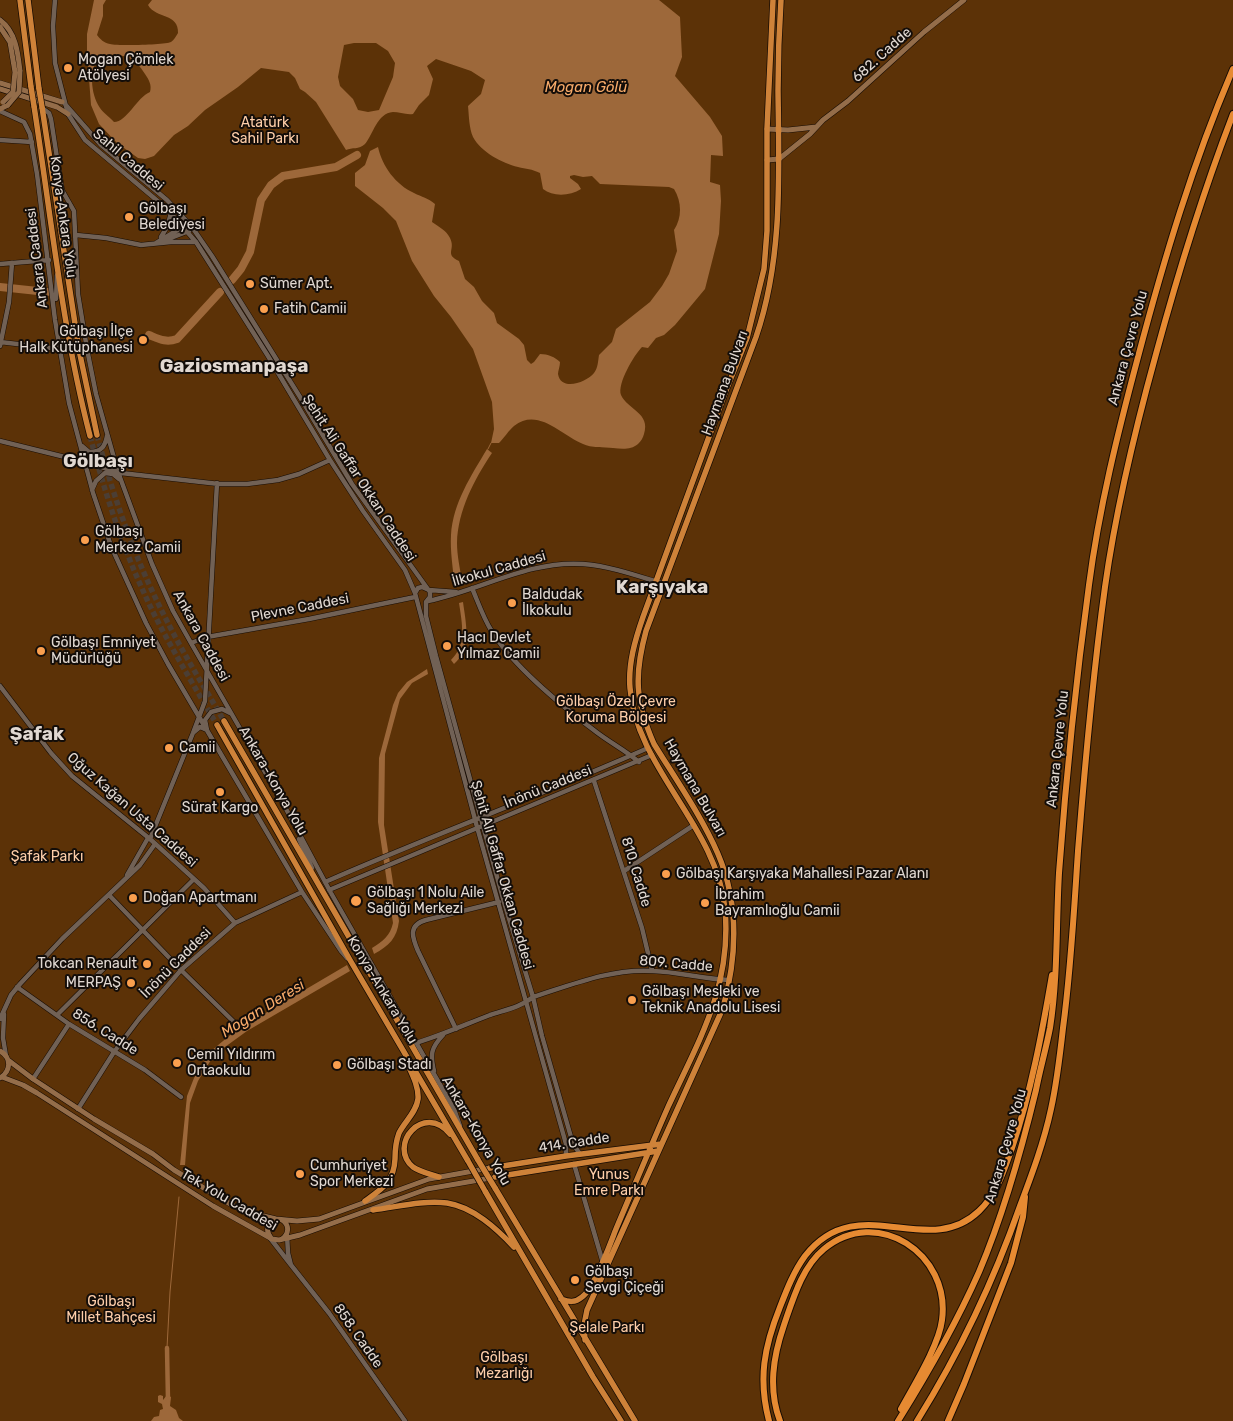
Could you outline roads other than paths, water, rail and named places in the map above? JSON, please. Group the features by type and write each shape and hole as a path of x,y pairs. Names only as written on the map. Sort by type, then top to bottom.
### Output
{"highway":[{"name":"Konya-Ankara Yolu","path":"20,0 57,261 77,382 90,436"},
{"path":"28,0 39,89 79,350 97,434"},
{"name":"Haymana Bulvarı","path":"561,1299 571,1302 584,1296 602,1262 651,1145 708,1020 722,980 726,947 724,900 711,858 694,824 648,748 634,712 630,680 636,637 747,338 766,259 767,129 772,0"},
{"name":"Haymana Bulvarı","path":"585,1340 585,1315 723,1008 732,967 734,920 724,869 708,836 654,744 641,709 637,679 646,631 760,326 774,258 779,159 780,0"},
{"name":"Ankara Çevre Yolu","path":"896,1421 954,1324 979,1271 1002,1209 1025,1136 1046,1046 1055,983 1063,830 1090,580 1104,497 1127,396 1158,284 1191,178 1233,69"},
{"name":"Ankara Çevre Yolu","path":"917,1421 947,1371 978,1312 1001,1259 1025,1193 1051,1111 1060,1057 1072,944 1089,739 1106,584 1120,499 1174,289 1207,184 1233,114"},
{"name":"Ankara-Konya Yolu","path":"224,721 462,1133 635,1421"},
{"name":"Konya-Ankara Yolu","path":"217,725 350,960 520,1253 621,1421"},
{"path":"769,1421 763,1396 762,1379 769,1338 789,1284 801,1262 812,1248 828,1235 852,1226 874,1224 930,1230 954,1226 971,1218 986,1204 992,1195 1004,1170 1031,1084 1056,949"},
{"path":"365,1201 386,1185 393,1175 397,1138 418,1100 417,1087 400,1044"},
{"path":"439,1177 415,1168 409,1162 404,1146 408,1136 417,1126 431,1123 446,1129 459,1145"},
{"name":"414. Cadde","path":"490,1168 661,1144"},
{"name":"414. Cadde","path":"495,1177 658,1151"},
{"path":"948,1421 1011,1263 1024,1211 1025,1193"},
{"path":"373,1210 433,1203 455,1205 476,1215 496,1228 520,1253"},
{"path":"780,1421 774,1394 774,1358 805,1273 818,1254 832,1243 843,1238 866,1233 892,1236 916,1250 932,1269 942,1294 943,1313 938,1334 896,1421"}],"main road":[{"name":"682. Cadde","path":"779,159 823,120 848,101 924,32 964,0"},
{"path":"0,20 14,39 19,92 4,104 0,110"},
{"path":"0,27 10,42 17,72"},
{"path":"0,83 64,103"},
{"path":"0,89 57,108 68,114"},
{"path":"767,129 816,127"},
{"path":"767,160 779,159"},
{"name":"Tek Yolu Caddesi","path":"0,1051 33,1079 78,1109 232,1205 251,1213 279,1219 314,1220 439,1177 490,1168"},
{"path":"1,1078 7,1072 7,1058"},
{"name":"Tek Yolu Caddesi","path":"1,1078 23,1085 213,1206 271,1237 284,1239 300,1235 427,1189 495,1177"},
{"path":"271,1237 267,1230 268,1225 279,1219 286,1224 288,1230 284,1239"}],"street":[{"name":"Sahil Caddesi","path":"55,0 53,26 55,63 68,114 85,140 171,213"},
{"name":"Şehit Ali Gaffar Okkan Caddesi","path":"64,103 101,145 160,194 193,228 300,397 352,484 429,590 430,595 427,601 426,616 432,642 573,1144 580,1154"},
{"name":"Ankara Caddesi","path":"42,108 49,113 52,119 62,190 74,211 78,294 89,362 107,436 134,519 162,587 191,643 454,1109 462,1133"},
{"name":"Ankara Caddesi","path":"0,110 24,122 32,142 55,316 70,403 92,490 104,527 134,598 160,650 302,892 340,951 350,960"},
{"path":"0,140 32,142"},
{"name":"Şehit Ali Gaffar Okkan Caddesi","path":"171,213 196,242 268,356 330,460 405,570 416,597 475,820 566,1144 566,1156"},
{"path":"155,244 165,232 171,213"},
{"path":"155,244 183,226 193,228"},
{"path":"155,244 189,232 193,228"},
{"path":"76,236 106,238 137,245 196,242"},
{"path":"0,264 49,260"},
{"path":"55,316 57,261"},
{"path":"12,263 11,288 0,343 60,349"},
{"path":"80,442 86,451 95,452 103,448 107,436"},
{"path":"0,441 118,472 217,483 247,484 278,480 299,474 330,460"},
{"path":"92,490 98,478 108,473 116,476 124,489"},
{"path":"127,877 149,839 199,718 205,696 217,483"},
{"name":"İlkokul Caddesi","path":"427,601 538,568 568,564 604,567 664,584"},
{"path":"427,601 422,603 416,597 418,588 458,592"},
{"path":"472,588 488,625 504,648 537,682 563,705 596,732 639,762"},
{"name":"Plevne Caddesi","path":"191,643 207,637 416,597"},
{"name":"Oğuz Kağan Usta Caddesi","path":"0,686 51,753 72,776 155,844 194,879 236,923"},
{"path":"189,700 192,704 197,704 202,702 205,696"},
{"path":"193,733 200,728 206,730 205,720 211,712 224,710 233,716"},
{"path":"325,882 648,748"},
{"name":"İnönü Caddesi","path":"329,890 477,827 594,781 652,755"},
{"name":"810. Cadde","path":"594,781 644,936 652,970"},
{"path":"290,816 319,886"},
{"path":"624,871 694,824"},
{"path":"0,1019 5,1007 18,987 62,939 140,865 155,844"},
{"path":"395,852 398,860"},
{"path":"377,859 380,868"},
{"path":"57,1015 194,879"},
{"name":"İnönü Caddesi","path":"78,1109 114,1052 150,1005 181,970 236,923 302,892"},
{"path":"109,895 238,1026"},
{"path":"456,1029 418,951 414,940 414,928 422,921 504,902"},
{"name":"809. Cadde","path":"533,997 604,975 652,970 729,980"},
{"name":"856. Cadde","path":"18,987 69,1024 145,1070 181,1096"},
{"path":"416,1043 526,1003 533,997"},
{"path":"5,1007 3,1032 7,1058"},
{"path":"33,1079 69,1024"},
{"path":"435,1076 432,1053 435,1044 444,1034"},
{"path":"574,1164 602,1262 607,1267"},
{"name":"858. Cadde","path":"271,1237 329,1313 404,1421"},
{"name":"858. Cadde","path":"284,1239 291,1265"}],"water":[{"name":"Mogan Gölü","path":"94,0 106,0 103,5 103,16 97,35 102,41 114,45 131,45 171,42 178,33 175,22 156,12 148,5 152,0 659,0 680,17 682,57 675,76 710,117 722,136 723,156 711,155 710,182 720,185 721,201 719,234 705,289 675,325 664,335 656,338 648,348 642,347 631,363 621,384 620,390 624,400 644,421 644,435 641,441 635,446 626,449 590,446 575,440 549,424 532,420 523,421 514,426 499,443 491,443 494,429 492,402 473,349 434,296 412,261 396,221 355,186 355,173 365,165 370,151 378,147 386,168 401,185 435,204 432,222 448,235 452,246 452,256 459,261 465,279 474,287 482,301 494,313 497,323 524,345 527,360 531,364 540,354 549,355 558,360 560,362 558,374 560,379 564,383 569,384 580,382 594,373 599,355 612,342 616,329 650,302 669,274 677,251 674,230 680,215 679,199 674,189 669,187 600,184 592,176 574,175 570,176 570,178 581,189 562,195 547,192 543,189 540,173 499,160 481,147 473,137 468,106 481,94 485,80 471,71 436,59 427,66 433,79 429,95 413,114 393,112 383,116 368,140 360,147 346,150 316,102 300,89 295,78 289,72 261,68 174,135 154,156 145,159 138,158 117,143 99,124 91,105 87,34","holes":["376,43 388,51 395,63 393,77 379,110 368,112 358,110 353,99 340,86 338,77 344,45","100,55 120,55 131,59 140,67 150,83 150,92 119,121 114,122 103,112 94,95 92,81 94,67"]},
{"path":"487,449 492,453 473,485 460,519 457,543 462,581 454,582 451,553 452,523 464,490"},
{"path":"463,602 466,643 460,658 454,664 451,660 459,648 462,633 459,603"},
{"path":"427,669 428,674 412,683 400,699 385,754 384,825 399,921 391,941 374,954 372,948 386,938 393,923 378,822 379,758 398,693 407,682"},
{"path":"347,965 350,971 247,1031 214,1055 198,1081 190,1103 185,1165 180,1165 187,1096 194,1078 211,1051 235,1031"},
{"path":"167,1395 171,1397 170,1406 176,1410 179,1418 183,1421 151,1421 154,1417 159,1416 160,1410 163,1409 162,1404 158,1402 158,1396 163,1396 163,1400"}],"waterway":[{"path":"232,280 241,269 250,252 261,200 271,185 283,176 336,167 357,155"},
{"path":"0,287 47,292"},
{"path":"149,335 166,341 177,339 220,292"},
{"name":"Mogan Deresi","path":"488,449 491,443"},
{"name":"Mogan Deresi","path":"167,1348 179,1197"},
{"path":"167,1348 168,1400"}],"tunnel":[{"path":"97,435 118,506 145,576 187,659 224,721"},
{"path":"90,436 118,528 135,572 170,644 217,725"}],"place":[{"name":"Mogan Çömlek Atölyesi","path":"68,68"},
{"name":"Gölbaşı Belediyesi","path":"129,217"},
{"name":"Sümer Apt.","path":"250,284"},
{"name":"Fatih Camii","path":"264,309"},
{"name":"Gölbaşı İlçe Halk Kütüphanesi","path":"143,340"},
{"name":"Gölbaşı Merkez Camii","path":"85,540"},
{"name":"Baldudak İlkokulu","path":"512,603"},
{"name":"Hacı Devlet Yılmaz Camii","path":"447,646"},
{"name":"Gölbaşı Emniyet Müdürlüğü","path":"41,651"},
{"name":"Camii","path":"169,748"},
{"name":"Sürat Kargo","path":"220,792"},
{"name":"Gölbaşı Karşıyaka Mahallesi Pazar Alanı","path":"666,874"},
{"name":"Doğan Apartmanı","path":"133,898"},
{"name":"Gölbaşı 1 Nolu Aile Sağlığı Merkezi","path":"356,901"},
{"name":"İbrahim Bayramlıoğlu Camii","path":"705,903"},
{"name":"Tokcan Renault","path":"147,964"},
{"name":"MERPAŞ","path":"131,983"},
{"name":"Gölbaşı Mesleki ve Teknik Anadolu Lisesi","path":"632,1000"},
{"name":"Cemil Yıldırım Ortaokulu","path":"177,1063"},
{"name":"Gölbaşı Stadı","path":"337,1065"},
{"name":"Cumhuriyet Spor Merkezi","path":"300,1174"},
{"name":"Gölbaşı Sevgi Çiçeği","path":"575,1280"}],"district":[{"name":"Gaziosmanpaşa","path":"234,367"},
{"name":"Gölbaşı","path":"98,462"},
{"name":"Karşıyaka","path":"662,588"},
{"name":"Şafak","path":"37,735"}],"park label":[{"name":"Atatürk Sahil Parkı","path":"265,132"},
{"name":"Gölbaşı Özel Çevre Koruma Bölgesi","path":"616,710"},
{"name":"Şafak Parkı","path":"47,857"},
{"name":"Yunus Emre Parkı","path":"609,1184"},
{"name":"Gölbaşı Millet Bahçesi","path":"111,1310"},
{"name":"Şelale Parkı","path":"607,1328"},
{"name":"Gölbaşı Mezarlığı","path":"504,1366"}]}
